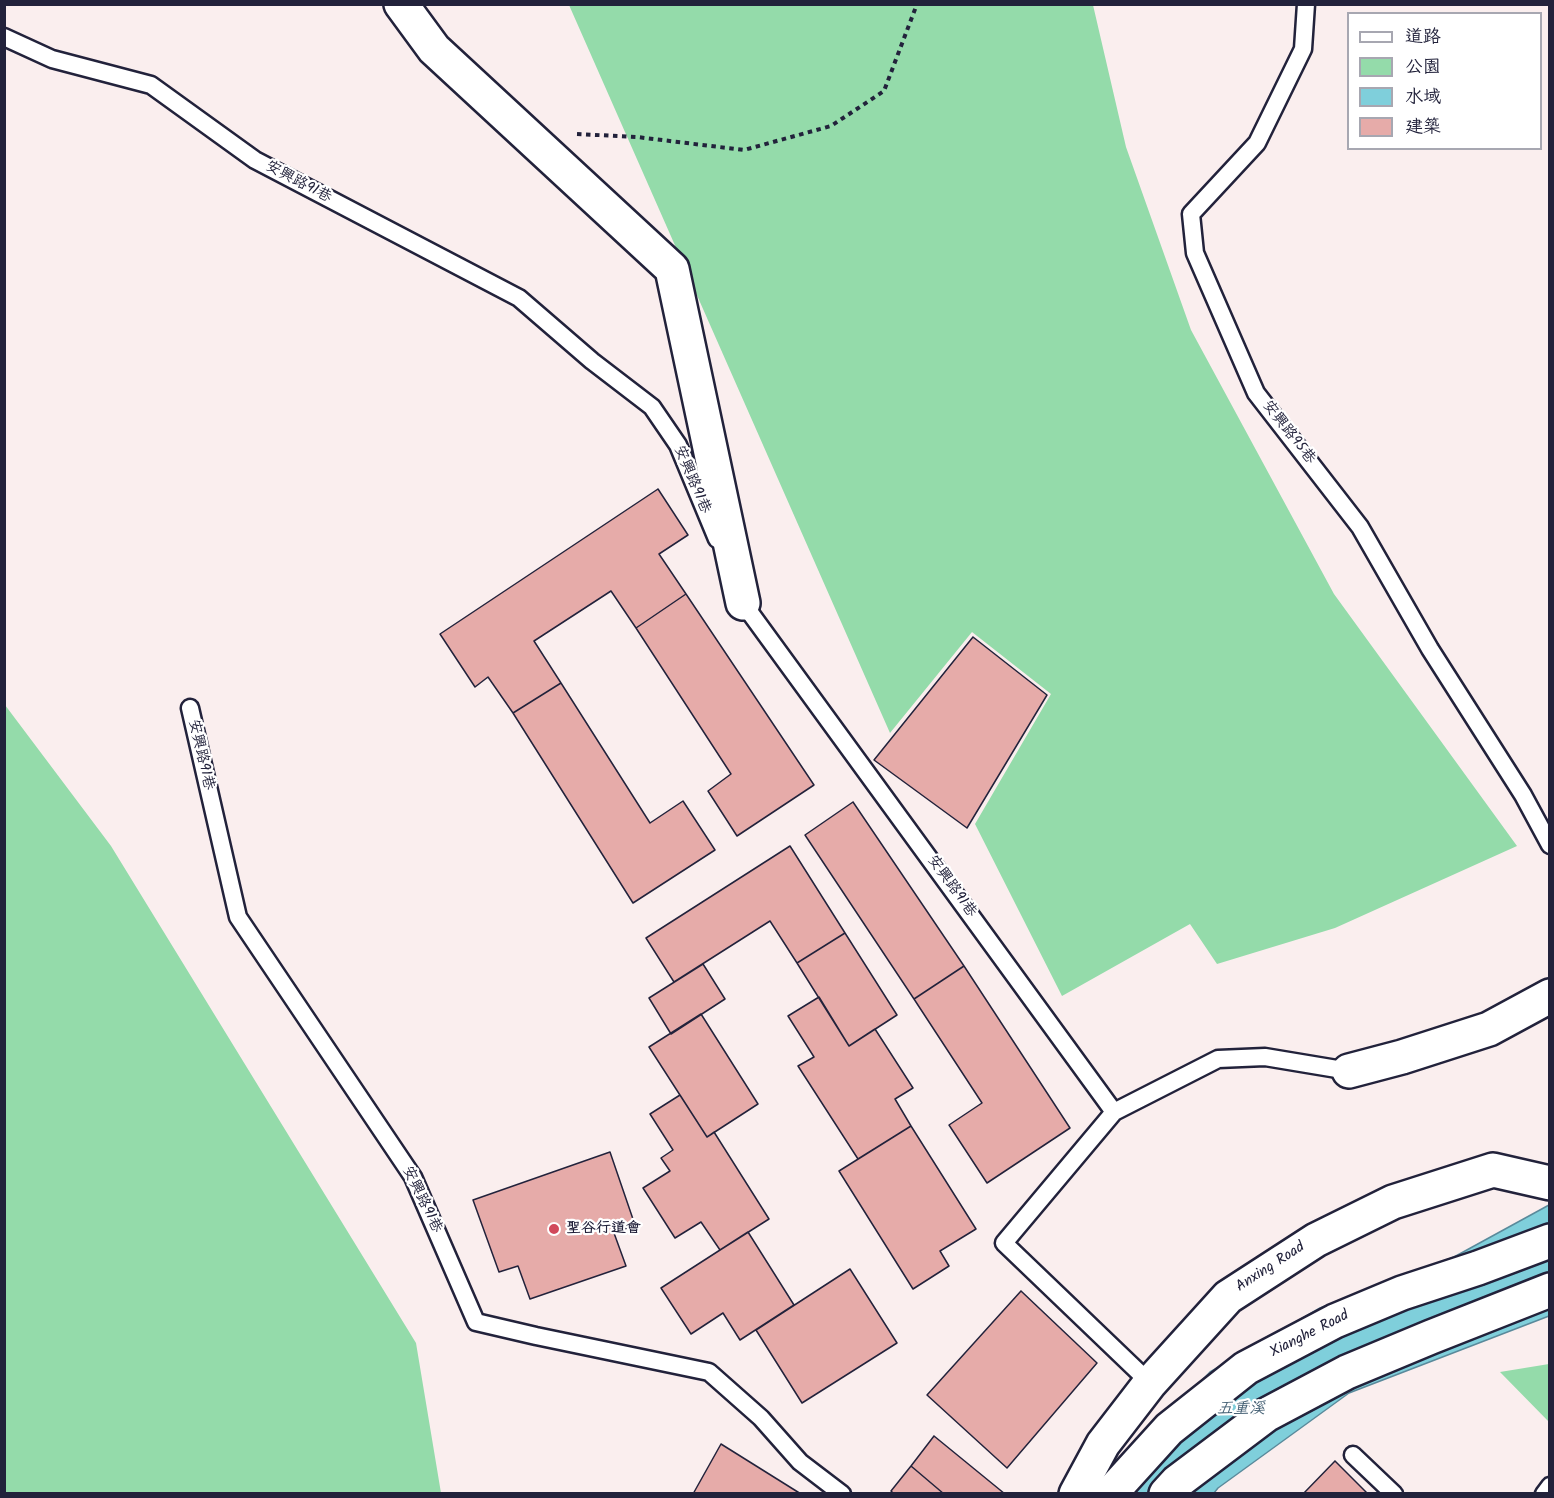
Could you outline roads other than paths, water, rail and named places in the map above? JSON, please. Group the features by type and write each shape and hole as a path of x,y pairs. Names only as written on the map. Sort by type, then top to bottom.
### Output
{"street":[{"path":"401,4 434,49 672,269 743,603"},
{"path":"1350,1071 1489,1029 1550,996"},
{"name":"Anxing Road","path":"1076,1494 1102,1443 1150,1383 1228,1297 1316,1240 1393,1202 1492,1170 1550,1183"},
{"name":"Xianghe Road","path":"1110,1494 1169,1429 1246,1368 1335,1321 1402,1293 1550,1241"},
{"path":"1166,1494 1177,1482 1266,1414 1347,1372 1550,1290"}],"lane":[{"name":"安興路95巷","path":"1306,4 1303,49 1257,143 1191,214 1195,254 1256,393 1360,527 1430,649 1523,795 1550,845"},
{"name":"安興路91巷","path":"4,37 52,59 151,85 255,160 519,298 592,362 652,407 678,445 743,603 1114,1112"},
{"name":"安興路91巷","path":"190,708 238,917 412,1178 476,1322 709,1372 761,1418 800,1461 842,1494"},
{"path":"1150,1383 1004,1243 1114,1112 1218,1059 1265,1057 1350,1071"},
{"path":"1353,1455 1394,1494"},
{"path":"1544,1494 1550,1486"}],"water":[{"name":"五重溪","path":"1549,1205 1549,1316 1349,1393 1214,1493 1107,1494 1126,1459 1210,1372 1320,1308 1454,1257"}],"place":[{"name":"聖谷行道會","path":"554,1229"}]}
